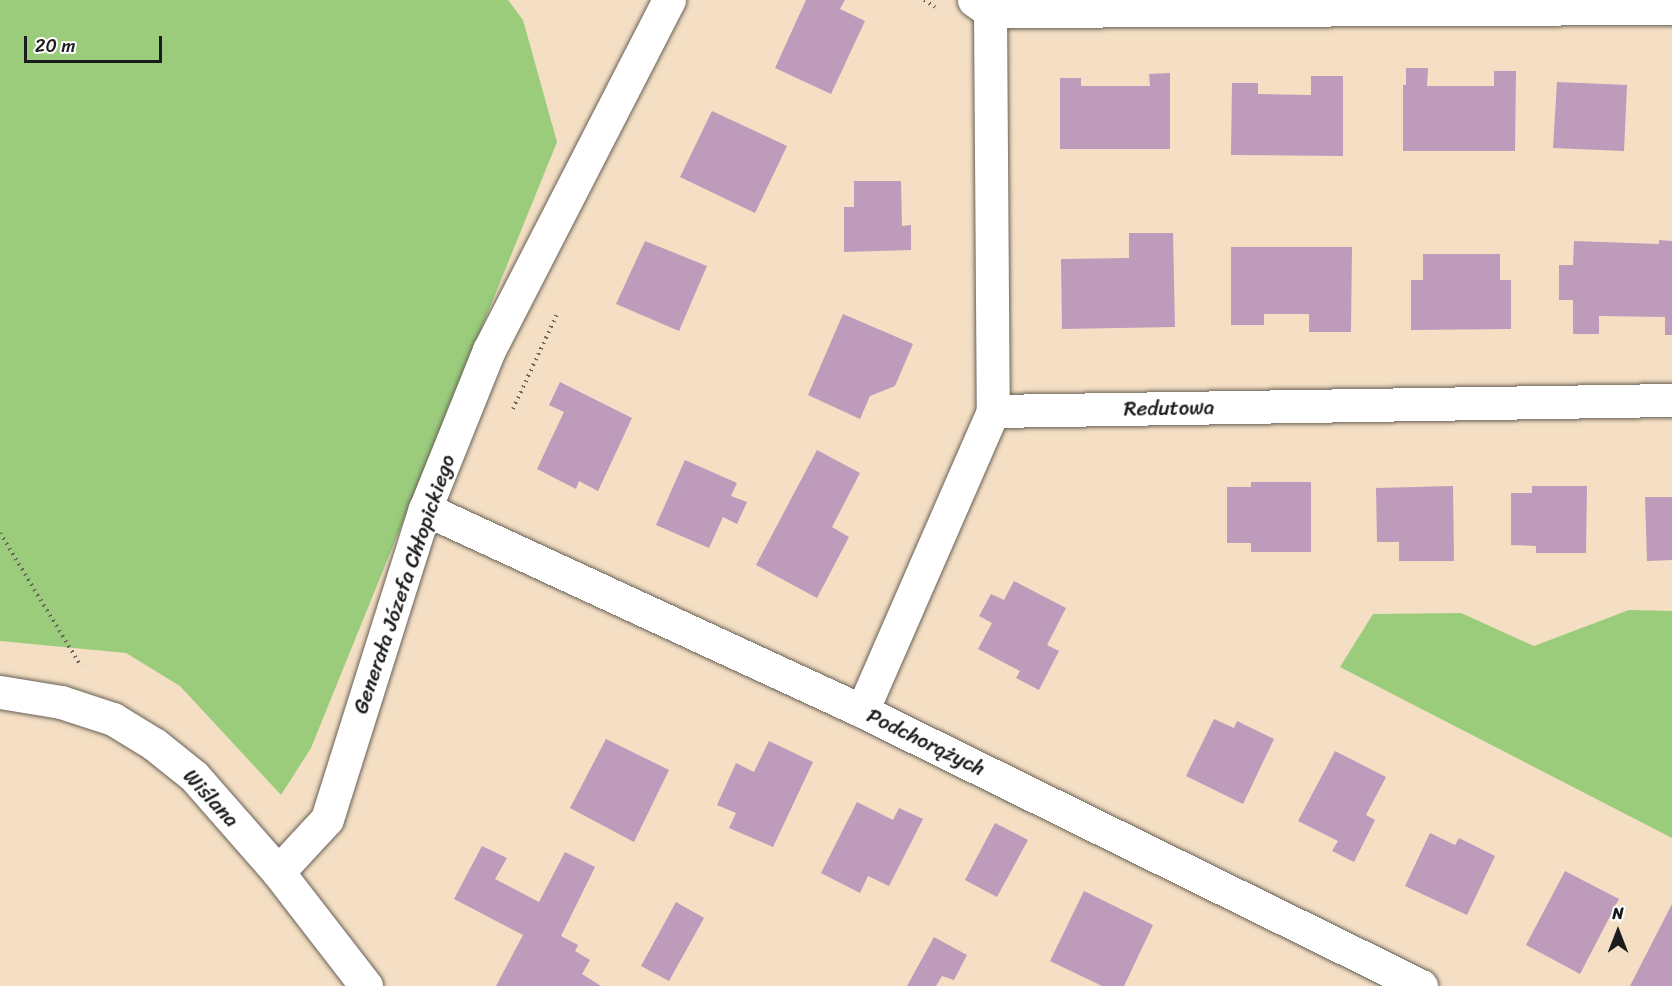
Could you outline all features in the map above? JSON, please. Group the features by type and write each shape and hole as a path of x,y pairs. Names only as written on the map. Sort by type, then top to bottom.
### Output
{"street":[{"name":"Generała Józefa Chłopickiego","path":"278,872 327,819 425,509 489,350 669,0"},
{"path":"862,711 993,411 982,5 1672,8"},
{"name":"Redutowa","path":"993,411 1672,400"},
{"name":"Podchorążych","path":"425,509 862,711 1421,986"},
{"name":"Wiślana","path":"0,692 61,702 113,719 154,744 194,776 278,872 366,986"}],"path":[{"path":"0,533 113,719"}],"green space":[{"path":"0,0 508,0 523,20 557,142 311,748 281,795 180,686 126,653 0,641"},
{"path":"1629,610 1672,611 1672,838 1340,667 1373,614 1461,613 1534,646"}],"building":[{"path":"806,0 845,0 840,9 865,21 831,94 775,68"},
{"path":"1406,68 1428,68 1427,86 1494,86 1494,71 1516,71 1515,151 1403,151 1403,85 1406,85"},
{"path":"1170,73 1170,149 1060,149 1060,78 1081,78 1081,86 1150,86 1149,74"},
{"path":"1311,76 1343,76 1343,156 1231,155 1232,83 1258,83 1258,94 1311,95"},
{"path":"1557,82 1627,85 1624,151 1553,148"},
{"path":"712,111 787,146 755,213 680,177"},
{"path":"854,181 901,181 902,226 911,225 911,250 844,252 844,207 854,207"},
{"path":"1129,233 1173,233 1175,327 1062,329 1061,259 1129,258"},
{"path":"1659,240 1672,241 1672,335 1665,335 1665,317 1599,316 1599,334 1573,334 1573,300 1559,300 1559,265 1573,265 1574,241 1659,244"},
{"path":"645,241 707,266 679,331 616,304"},
{"path":"1231,247 1352,247 1351,332 1309,332 1309,314 1264,314 1264,325 1231,325"},
{"path":"1423,254 1500,254 1500,280 1511,280 1511,329 1411,330 1411,280 1423,280"},
{"path":"843,314 913,344 895,386 870,396 860,419 808,395"},
{"path":"560,382 632,418 598,491 579,481 576,489 537,469 564,412 549,405"},
{"path":"817,450 860,473 832,527 849,537 817,598 756,565"},
{"path":"685,460 737,483 731,496 747,502 737,524 723,517 709,548 656,525"},
{"path":"1251,482 1311,482 1311,552 1251,552 1251,543 1227,543 1227,487 1251,487"},
{"path":"1453,486 1454,561 1399,561 1399,542 1377,542 1376,488"},
{"path":"1532,486 1587,486 1586,553 1536,553 1536,546 1511,545 1511,493 1532,493"},
{"path":"1645,497 1672,497 1672,560 1647,561"},
{"path":"1014,581 1066,608 1047,645 1059,651 1039,690 1016,678 1020,671 978,649 992,623 979,616 991,594 1004,600"},
{"path":"1214,719 1234,728 1237,721 1274,739 1243,804 1186,776"},
{"path":"606,739 669,770 634,842 570,808"},
{"path":"769,741 813,762 773,847 729,828 736,813 717,805 736,763 754,772"},
{"path":"1335,751 1386,777 1366,815 1375,820 1354,862 1332,851 1338,841 1298,821"},
{"path":"857,802 893,820 899,808 923,819 889,886 868,876 860,893 821,873"},
{"path":"995,823 1028,840 997,897 965,880"},
{"path":"1430,833 1455,845 1459,838 1495,856 1467,915 1405,886"},
{"path":"482,846 507,858 495,879 539,902 565,852 595,867 561,936 578,945 575,951 590,960 582,974 601,986 496,986 523,935 454,899"},
{"path":"1565,871 1619,899 1580,974 1526,945"},
{"path":"1084,891 1153,925 1124,986 1102,986 1050,961"},
{"path":"676,902 704,918 669,981 641,966"},
{"path":"1672,904 1672,986 1630,986"},
{"path":"934,937 967,955 954,980 942,976 936,986 907,986"}]}
